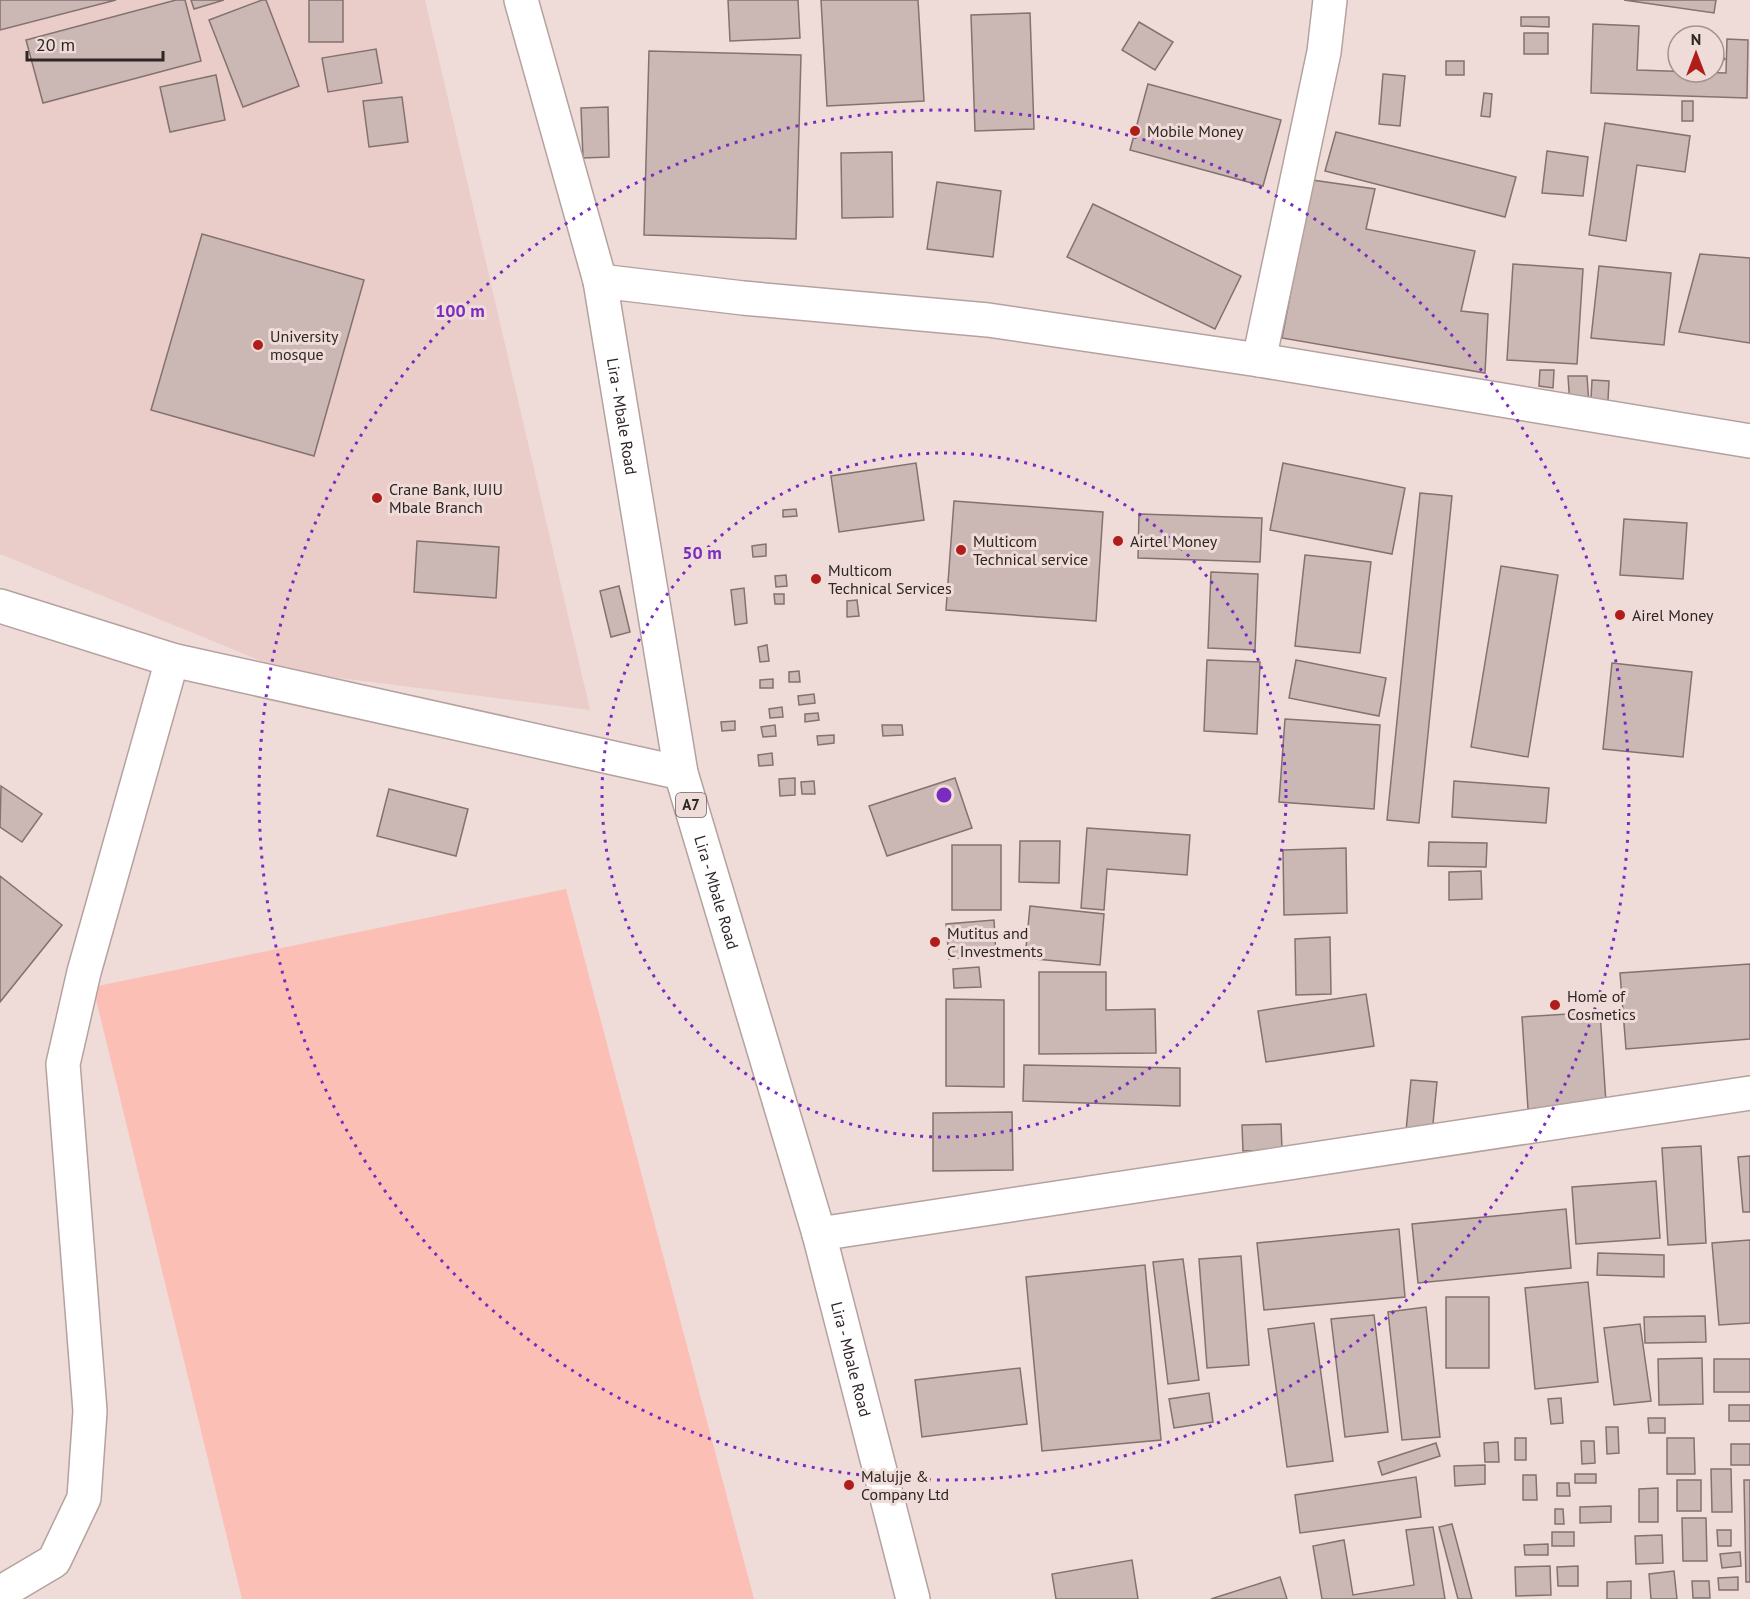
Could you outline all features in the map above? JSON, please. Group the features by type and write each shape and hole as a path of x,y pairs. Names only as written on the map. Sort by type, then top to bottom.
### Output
{"street":[{"name":"Lira - Mbale Road","path":"520,0 600,281 681,773 819,1234 913,1599"},
{"path":"1259,360 1324,52 1330,0"},
{"path":"600,281 743,298 988,320 1259,360 1750,441"},
{"path":"0,606 172,660 681,773"},
{"path":"0,1593 54,1562 84,1498 90,1411 63,1064 84,972 172,660"},
{"path":"819,1234 1750,1093"}],"shaded area":[{"path":"0,0 425,0 590,710 286,671 0,554"},
{"path":"566,889 754,1599 242,1599 93,987"}],"building":[{"path":"0,0 116,0 0,30"},
{"path":"176,0 185,0 201,61 43,103 26,40"},
{"path":"191,0 224,0 194,9"},
{"path":"266,0 299,86 243,107 209,20"},
{"path":"309,0 343,0 343,42 309,42"},
{"path":"728,0 798,0 800,38 730,41"},
{"path":"821,0 918,0 924,101 827,106"},
{"path":"1624,0 1716,0 1714,13"},
{"path":"1030,13 1034,129 975,131 971,15"},
{"path":"1521,17 1549,17 1549,27 1521,26"},
{"path":"1139,22 1173,42 1155,70 1122,50"},
{"path":"1593,24 1639,26 1637,70 1666,71 1666,84 1726,84 1727,39 1748,40 1747,98 1591,93"},
{"path":"1524,33 1548,33 1548,54 1524,54"},
{"path":"376,49 382,83 328,92 322,58"},
{"path":"649,51 801,55 796,239 644,235"},
{"path":"1446,61 1464,61 1464,75 1446,75"},
{"path":"1383,74 1405,76 1400,126 1379,124"},
{"path":"216,75 225,120 170,132 160,87"},
{"path":"1148,84 1281,120 1263,186 1130,150"},
{"path":"1484,93 1492,94 1490,117 1481,116"},
{"path":"402,97 408,142 369,147 363,101"},
{"path":"1682,101 1693,101 1693,121 1682,121"},
{"path":"608,107 609,157 583,158 581,108"},
{"path":"1605,123 1690,136 1685,172 1637,165 1626,241 1589,235"},
{"path":"1336,132 1516,177 1505,217 1325,171"},
{"path":"1547,151 1588,157 1583,196 1542,193"},
{"path":"892,152 893,217 842,218 841,153"},
{"path":"1312,180 1375,189 1366,229 1475,251 1461,311 1488,314 1485,373 1282,338"},
{"path":"937,182 1001,191 993,257 927,249"},
{"path":"1093,204 1241,276 1215,329 1067,257"},
{"name":"University mosque","path":"202,234 364,280 314,456 151,410"},
{"path":"1700,254 1750,258 1750,343 1679,332"},
{"path":"1513,264 1583,269 1577,364 1507,360"},
{"path":"1599,266 1671,273 1664,345 1591,338"},
{"path":"1540,370 1554,370 1553,388 1539,386"},
{"path":"1568,376 1587,376 1589,405 1570,406"},
{"path":"1592,380 1609,381 1608,400 1591,399"},
{"path":"916,463 924,520 839,532 831,476"},
{"path":"1283,463 1405,488 1392,554 1270,530"},
{"path":"1420,493 1452,496 1419,823 1387,820"},
{"path":"954,501 1103,512 1096,621 946,610"},
{"path":"796,509 797,516 783,517 783,510"},
{"path":"1139,514 1262,518 1260,562 1138,558"},
{"path":"1624,519 1687,523 1683,579 1620,575"},
{"path":"417,541 499,547 496,598 414,592"},
{"path":"766,544 766,556 753,557 752,546"},
{"path":"1305,555 1371,562 1360,653 1295,646"},
{"path":"1501,566 1558,575 1528,757 1471,747"},
{"path":"1211,572 1258,574 1255,650 1208,648"},
{"path":"786,575 787,586 776,587 775,576"},
{"path":"619,586 630,632 611,637 600,591"},
{"path":"744,588 747,623 735,625 731,590"},
{"path":"774,594 784,594 784,604 775,604"},
{"path":"857,600 859,616 847,617 847,601"},
{"path":"767,645 769,661 760,662 758,647"},
{"path":"1207,660 1260,662 1257,734 1204,731"},
{"path":"1296,660 1386,678 1379,716 1289,698"},
{"path":"1612,663 1692,672 1683,757 1603,749"},
{"path":"799,671 800,682 789,682 789,672"},
{"path":"773,679 773,688 760,688 760,680"},
{"path":"814,694 815,703 799,705 798,696"},
{"path":"782,707 783,717 770,718 769,709"},
{"path":"818,713 819,720 805,722 805,714"},
{"path":"1285,719 1380,725 1374,809 1279,802"},
{"path":"735,721 735,730 722,731 721,722"},
{"path":"775,725 776,736 763,737 761,727"},
{"path":"882,725 902,725 903,735 883,736"},
{"path":"834,735 834,743 818,745 817,736"},
{"path":"772,753 773,765 759,766 758,755"},
{"path":"795,778 795,795 780,796 779,779"},
{"path":"955,778 972,828 887,856 869,806"},
{"path":"814,781 815,794 802,794 801,782"},
{"path":"1454,781 1549,788 1546,823 1452,817"},
{"path":"1,786 42,814 22,842 0,827"},
{"path":"389,789 468,809 456,856 377,836"},
{"path":"1087,828 1190,835 1187,875 1107,869 1104,910 1081,908"},
{"path":"1020,841 1060,841 1059,883 1019,882"},
{"path":"1429,842 1487,843 1486,867 1428,866"},
{"path":"952,845 1001,845 1001,910 952,910"},
{"path":"1346,848 1347,913 1284,915 1283,850"},
{"path":"1481,871 1482,899 1449,900 1449,872"},
{"path":"0,876 62,925 0,1002"},
{"path":"1030,906 1104,914 1100,965 1025,958"},
{"path":"994,920 996,955 949,959 946,924"},
{"path":"1330,937 1331,994 1296,995 1295,939"},
{"path":"1750,964 1750,1039 1626,1049 1620,973"},
{"path":"979,967 981,987 954,988 953,969"},
{"path":"1039,972 1106,972 1106,1010 1155,1009 1156,1053 1039,1054"},
{"path":"1366,994 1374,1046 1266,1062 1258,1011"},
{"path":"946,999 1004,1000 1004,1087 946,1086"},
{"path":"1600,1012 1606,1103 1528,1109 1522,1017"},
{"path":"1024,1065 1180,1068 1180,1106 1023,1101"},
{"path":"1411,1080 1437,1082 1432,1134 1406,1131"},
{"path":"1012,1112 1013,1170 933,1171 933,1113"},
{"path":"1281,1124 1282,1150 1243,1151 1242,1125"},
{"path":"1701,1146 1706,1243 1668,1245 1662,1148"},
{"path":"1750,1156 1750,1212 1743,1212 1738,1157"},
{"path":"1656,1181 1660,1238 1576,1244 1572,1187"},
{"path":"1566,1209 1571,1268 1418,1283 1412,1224"},
{"path":"1399,1229 1405,1297 1264,1310 1257,1243"},
{"path":"1750,1240 1750,1323 1719,1325 1712,1243"},
{"path":"1598,1253 1664,1255 1664,1277 1597,1275"},
{"path":"1241,1256 1249,1365 1207,1368 1199,1259"},
{"path":"1183,1259 1199,1380 1168,1384 1153,1262"},
{"path":"1145,1265 1161,1440 1042,1451 1026,1277"},
{"path":"1588,1282 1598,1382 1535,1389 1525,1288"},
{"path":"1446,1297 1489,1297 1489,1368 1446,1368"},
{"path":"1426,1307 1440,1437 1402,1440 1388,1312"},
{"path":"1374,1315 1388,1432 1345,1437 1331,1319"},
{"path":"1705,1316 1706,1342 1645,1343 1644,1317"},
{"path":"1314,1323 1333,1461 1287,1467 1268,1329"},
{"path":"1640,1324 1651,1401 1614,1405 1604,1328"},
{"path":"1702,1358 1703,1404 1659,1405 1658,1359"},
{"path":"1714,1359 1750,1359 1750,1392 1714,1392"},
{"path":"1020,1368 1027,1424 922,1437 915,1380"},
{"path":"1209,1393 1213,1422 1174,1428 1169,1399"},
{"path":"1561,1398 1563,1423 1551,1424 1548,1399"},
{"path":"1729,1405 1750,1405 1750,1421 1729,1421"},
{"path":"1648,1418 1665,1418 1665,1433 1649,1433"},
{"path":"1606,1427 1618,1427 1619,1453 1607,1454"},
{"path":"1515,1438 1526,1438 1526,1460 1515,1460"},
{"path":"1667,1438 1694,1438 1695,1474 1667,1474"},
{"path":"1581,1441 1594,1441 1595,1463 1582,1464"},
{"path":"1498,1442 1499,1462 1485,1462 1484,1443"},
{"path":"1436,1443 1440,1456 1382,1475 1378,1462"},
{"path":"1731,1444 1750,1444 1750,1465 1731,1465"},
{"path":"1485,1465 1485,1484 1455,1486 1454,1466"},
{"path":"1711,1469 1731,1469 1732,1512 1712,1512"},
{"path":"1575,1474 1596,1474 1596,1483 1575,1483"},
{"path":"1523,1475 1536,1475 1537,1500 1523,1500"},
{"path":"1416,1477 1421,1517 1300,1533 1295,1495"},
{"path":"1677,1480 1701,1480 1701,1511 1677,1511"},
{"path":"1744,1480 1750,1480 1750,1582 1746,1582"},
{"path":"1557,1483 1569,1483 1570,1496 1557,1496"},
{"path":"1658,1488 1658,1522 1639,1522 1639,1489"},
{"path":"1611,1506 1611,1522 1580,1523 1580,1507"},
{"path":"1555,1509 1563,1509 1564,1524 1555,1524"},
{"path":"1682,1518 1706,1518 1707,1561 1683,1561"},
{"path":"1452,1524 1472,1599 1458,1599 1439,1527"},
{"path":"1433,1527 1445,1599 1322,1599 1313,1546 1344,1540 1353,1595 1414,1585 1406,1530"},
{"path":"1717,1530 1731,1530 1731,1546 1718,1546"},
{"path":"1552,1532 1574,1532 1574,1546 1552,1546"},
{"path":"1662,1535 1663,1563 1636,1564 1635,1536"},
{"path":"1548,1544 1548,1555 1525,1555 1524,1545"},
{"path":"1740,1552 1741,1566 1722,1568 1720,1554"},
{"path":"1132,1560 1138,1599 1056,1599 1052,1574"},
{"path":"1550,1566 1551,1595 1516,1596 1515,1567"},
{"path":"1578,1566 1578,1586 1558,1586 1557,1567"},
{"path":"1674,1571 1677,1599 1651,1599 1649,1574"},
{"path":"1280,1577 1287,1599 1211,1599"},
{"path":"1738,1577 1738,1590 1719,1590 1718,1578"},
{"path":"1631,1581 1631,1599 1607,1599 1607,1582"},
{"path":"1692,1581 1709,1581 1710,1598 1693,1598"}],"place":[{"name":"Mobile Money","path":"1135,131"},
{"name":"University mosque","path":"258,345"},
{"name":"Crane Bank, IUIU Mbale Branch","path":"377,498"},
{"name":"Airtel Money","path":"1118,541"},
{"name":"Multicom Technical service","path":"961,550"},
{"name":"Multicom Technical Services","path":"816,579"},
{"name":"Airel Money","path":"1620,615"},
{"name":"Mutitus and C Investments","path":"935,942"},
{"name":"Home of Cosmetics","path":"1555,1005"},
{"name":"Malujje & Company Ltd","path":"849,1485"}]}
